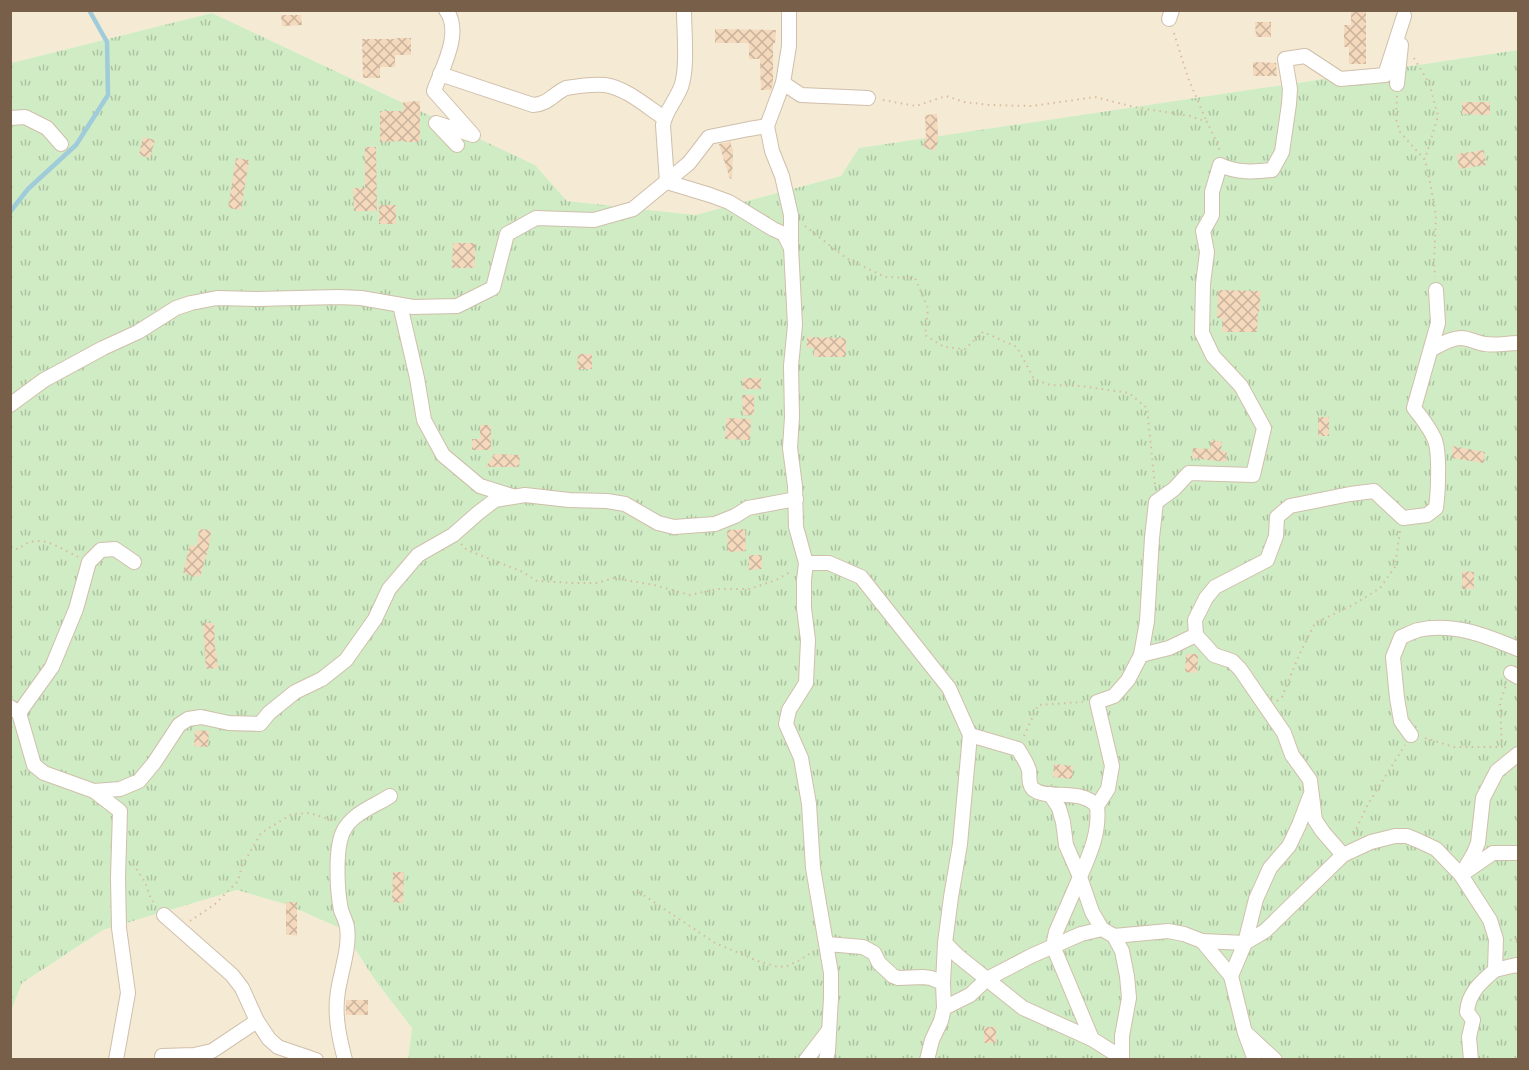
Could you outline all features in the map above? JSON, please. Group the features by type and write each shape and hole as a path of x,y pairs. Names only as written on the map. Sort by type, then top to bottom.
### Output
{"street":[{"path":"446,10 451,17 453,31 434,91 473,135 436,123 457,145"},
{"path":"667,182 663,125 664,118 681,86 684,70 684,10"},
{"path":"788,10 789,46 783,83 767,126 791,215 795,325 791,366 790,448 796,499 796,527 806,563 804,608 808,640 806,683 789,710 786,724 801,758 808,804 813,867 831,973 826,1059"},
{"path":"1397,84 1405,13"},
{"path":"1096,806 1108,789 1112,766 1097,702 1114,696 1128,680 1142,655 1148,621 1156,502 1174,489 1189,473 1253,476 1264,429 1241,386 1213,356 1202,333 1203,284 1207,252 1203,231 1212,214 1212,192 1220,165 1249,172 1272,170 1282,152 1289,104 1290,89 1285,59 1305,56 1340,79 1384,75 1405,13"},
{"path":"440,74 533,105 546,103 566,88 605,85 630,96 664,118"},
{"path":"783,83 801,95 868,98"},
{"path":"10,118 24,117 47,128 61,144"},
{"path":"10,405 44,380 138,332 176,308 191,303 217,298 338,297 361,298 413,307 457,306 493,288 507,234 536,218 594,220 633,209 689,163 709,137 767,126"},
{"path":"667,182 729,202 784,234 791,247"},
{"path":"1343,855 1315,820 1311,780 1292,755 1284,733 1269,709 1240,669 1232,661 1214,655 1196,635 1196,620 1206,598 1215,587 1267,560 1276,536 1277,517 1290,506 1374,491 1402,518 1427,515 1436,508 1438,486 1436,443 1427,425 1414,408 1438,323 1436,290"},
{"path":"400,305 424,420 443,455 480,486 514,497"},
{"path":"1434,348 1460,338 1485,344 1518,343"},
{"path":"94,791 120,789 139,781 179,725 188,719 201,717 229,723 260,724 269,713 295,692 322,679 346,660 375,619 389,589 418,555 453,535 495,500 525,495 607,501 625,504 658,523 674,528 716,524 748,508 796,499"},
{"path":"116,1059 128,993 119,928 120,811 94,791 44,773 34,765 15,710 52,667 76,609 89,562 101,550 115,549 134,562"},
{"path":"806,563 829,563 861,577 949,688 970,735 960,844 945,943 944,1008 927,1059"},
{"path":"1411,735 1401,721 1397,698 1393,657 1401,638 1417,630 1448,627 1487,636 1518,649"},
{"path":"1142,655 1169,648 1196,635"},
{"path":"970,735 1018,749 1028,768 1030,785 1038,792 1077,796 1092,801 1096,806 1098,817 1095,842 1056,932 1053,946 1092,1039"},
{"path":"1461,875 1478,843 1483,798 1497,771 1518,754"},
{"path":"1050,794 1059,808 1066,845 1092,912 1122,951 1128,976 1129,998 1122,1036 1122,1059"},
{"path":"1231,976 1245,943 1256,899 1270,868 1288,846 1299,825 1311,794"},
{"path":"345,1059 336,1002 345,955 347,927 338,886 339,848 342,834 349,823 359,813 390,796"},
{"path":"944,1008 970,995 987,979 1081,934 1168,931 1202,941 1245,943 1265,931 1343,855 1371,842 1395,836 1407,836 1436,849 1461,875 1490,920 1496,939 1495,970"},
{"path":"1461,875 1493,853 1518,853"},
{"path":"164,915 232,975 242,988 257,1021 269,1040 278,1047 316,1059"},
{"path":"1202,941 1231,976 1245,1033 1255,1059"},
{"path":"945,943 957,956 1023,1008 1092,1039 1122,1059"},
{"path":"827,944 863,947 874,952 879,963 898,978 923,977 943,983"},
{"path":"1471,1059 1469,1037 1473,1020 1467,1011 1467,1005 1479,984 1495,970 1518,966"},
{"path":"162,1056 194,1055 212,1051 257,1021"},
{"path":"806,1059 829,1030"},
{"path":"1245,1033 1275,1059"},
{"path":"220,1059 221,1045"}],"path":[{"path":"1171,15 1188,78 1219,147 1220,165"},
{"path":"1402,37 1429,83 1438,116 1425,160 1436,216 1434,261 1436,290"},
{"path":"1397,84 1396,119 1400,132 1425,160"},
{"path":"868,98 916,106 946,96 964,102 981,104 1032,106 1095,98 1190,116 1207,122"},
{"path":"791,215 846,258 885,277 915,278 928,308 925,335 944,347 965,348 984,332 1017,347 1034,379 1050,385 1081,386 1130,393 1146,408 1156,502"},
{"path":"1269,709 1282,697 1299,655 1316,623 1353,605 1380,588 1395,567 1402,518"},
{"path":"453,535 467,550 537,581 597,583 614,578 654,585 690,595 717,589 749,589 776,580 806,563"},
{"path":"10,548 18,549 29,542 38,540 89,562"},
{"path":"1353,835 1368,804 1411,735 1454,747 1502,747 1500,703 1515,675"},
{"path":"1018,749 1038,705 1097,702"},
{"path":"181,928 214,905 238,881 242,866 261,833 275,824 292,814 302,813 349,823"},
{"path":"129,859 145,882 151,899 164,915"},
{"path":"639,892 715,943 778,967 798,961 827,944"}],"shaded area":[{"path":"1518,10 1518,50 860,148 841,176 695,215 567,201 535,165 212,13 11,63 10,11"},
{"path":"237,890 288,905 342,929 375,980 412,1028 408,1059 11,1060 11,1011 22,983 103,930"}],"green space":[{"path":"212,13 535,165 567,201 695,215 841,176 859,148 1518,50 1518,1059 408,1059 412,1028 375,980 342,929 288,905 237,890 103,930 22,983 11,1011 11,63"}],"building":[{"path":"1351,12 1366,12 1366,64 1349,64 1349,47 1344,47 1344,25 1351,25"},
{"path":"281,15 301,15 302,25 282,26"},
{"path":"1255,22 1271,22 1271,37 1256,37"},
{"path":"715,29 776,30 775,43 773,43 771,90 761,90 760,59 749,59 749,43 715,43"},
{"path":"411,38 411,55 395,55 395,67 380,67 380,78 363,78 362,39"},
{"path":"1253,62 1276,63 1277,76 1253,76"},
{"path":"420,101 420,142 380,142 380,111 403,111 403,102"},
{"path":"1462,102 1490,102 1490,115 1462,114"},
{"path":"937,114 938,141 935,151 923,147 926,137 925,115"},
{"path":"143,137 155,140 150,158 139,155"},
{"path":"730,142 733,150 732,178 730,179 719,144"},
{"path":"365,147 376,147 377,211 354,211 353,188 365,188"},
{"path":"1484,150 1486,165 1459,169 1457,154"},
{"path":"236,158 249,160 241,210 228,208"},
{"path":"379,205 396,205 396,224 379,224"},
{"path":"453,243 475,243 475,268 452,268"},
{"path":"1218,291 1261,291 1257,332 1222,332 1222,318 1217,318"},
{"path":"807,337 846,338 846,357 814,357 814,348 807,348"},
{"path":"578,354 592,354 592,369 577,369"},
{"path":"743,378 761,378 761,389 743,389"},
{"path":"742,395 754,395 754,415 743,415"},
{"path":"1318,417 1329,417 1329,436 1318,436"},
{"path":"726,418 751,419 750,440 725,439"},
{"path":"480,425 491,425 491,450 472,450 472,439 480,439"},
{"path":"1211,440 1222,442 1221,451 1227,451 1226,462 1192,458 1193,448 1210,449"},
{"path":"1452,446 1485,452 1484,463 1452,458"},
{"path":"494,454 520,455 519,467 486,467"},
{"path":"199,529 211,530 200,577 196,575 194,577 183,572 190,545 197,546"},
{"path":"745,529 746,551 728,552 727,530"},
{"path":"749,555 762,555 762,569 749,570"},
{"path":"1462,571 1474,572 1474,589 1462,589"},
{"path":"203,623 214,623 218,668 206,669"},
{"path":"1186,654 1198,654 1197,673 1185,672"},
{"path":"195,730 209,731 208,747 194,746"},
{"path":"1054,764 1073,766 1072,779 1053,777"},
{"path":"393,872 404,872 403,903 392,902"},
{"path":"286,902 297,902 297,936 286,934"},
{"path":"346,1000 368,1000 368,1015 346,1015"},
{"path":"984,1027 996,1027 996,1043 984,1043"}],"waterway":[{"path":"10,212 28,189 76,145 108,95 107,42 89,10"}]}
